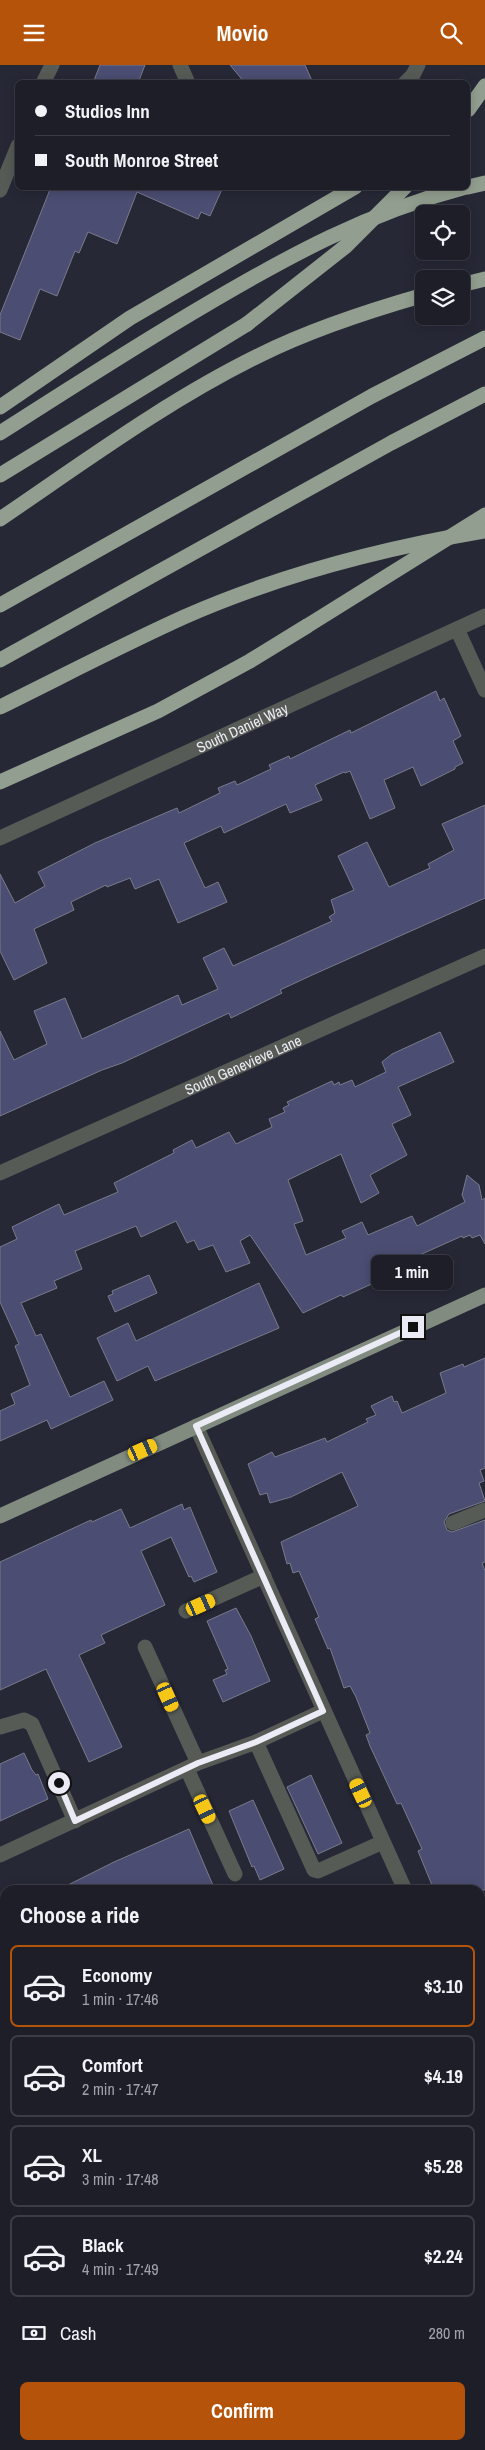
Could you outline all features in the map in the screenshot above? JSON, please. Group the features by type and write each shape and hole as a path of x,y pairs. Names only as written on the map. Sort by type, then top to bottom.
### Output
{"highway":[{"path":"470,108 485,86"},
{"path":"470,109 485,97"},
{"path":"470,186 485,183"},
{"path":"0,407 130,318 350,190"},
{"path":"0,475 247,323 346,246 402,190"},
{"path":"0,433 136,346 295,253 394,209 457,190"},
{"path":"470,283 485,279"},
{"path":"0,519 102,450 224,374 261,354 306,334 376,309 415,298"},
{"path":"0,605 355,406 485,338"},
{"path":"0,660 391,443 485,394"},
{"path":"0,782 158,711 250,661 485,515"},
{"path":"0,707 184,617 230,599 288,579 387,552 485,531"}],"main road":[{"path":"0,1515 485,1295"}],"street":[{"path":"44,80 52,65"},
{"path":"180,65 187,80"},
{"path":"408,80 418,65"},
{"path":"0,190 15,153"},
{"name":"South Daniel Way","path":"0,838 485,616"},
{"path":"458,629 485,690"},
{"name":"South Genevieve Lane","path":"0,1173 485,955"},
{"path":"196,1426 402,1885"},
{"path":"453,1523 485,1511"},
{"path":"186,1611 264,1576"},
{"path":"145,1647 235,1874"},
{"path":"0,1855 193,1766 256,1742 323,1711"},
{"path":"0,1727 24,1720 32,1724 75,1821"},
{"path":"256,1742 314,1870 318,1871 383,1842"}],"building":[{"path":"100,65 145,65 139,80 94,80"},
{"path":"230,65 305,65 312,80 242,80"},
{"path":"50,190 222,190 210,216 201,212 198,219 137,192 117,244 88,232 79,253 75,251 57,296 40,289 20,340 0,332 0,315"},
{"path":"436,691 440,701 444,698 461,736 453,741 463,763 455,767 455,769 421,786 413,767 384,780 395,808 370,819 350,771 344,772 315,785 322,800 290,813 286,804 224,833 221,826 184,843 205,888 218,882 227,902 178,923 159,879 135,889 130,878 107,887 106,885 71,902 74,910 34,929 47,963 14,980 0,951 0,874 15,903 45,886 38,872 95,843 177,808 179,813 220,793 218,788 235,781 237,785 271,769 269,765 289,756 290,759 350,730 351,733"},
{"path":"485,805 485,898 280,990 282,993 231,1018 229,1013 122,1063 102,1070 0,1116 0,1031 14,1060 47,1044 34,1011 65,998 82,1039 178,995 182,1005 218,989 203,958 224,948 233,966 332,921 329,917 335,913 331,900 354,890 338,856 367,842 389,887 430,868 428,864 454,850 442,824"},
{"path":"440,1032 454,1062 398,1087 411,1115 392,1124 407,1155 370,1175 379,1193 361,1203 341,1154 288,1180 303,1221 294,1224 306,1255 346,1238 342,1231 362,1222 368,1235 412,1216 417,1226 465,1202 462,1195 467,1175 479,1185 482,1200 485,1198 485,1244 480,1235 472,1238 470,1235 463,1238 462,1236 384,1271 387,1277 343,1297 341,1295 303,1313 250,1235 240,1241 250,1263 226,1272 213,1245 199,1250 194,1240 187,1243 176,1221 141,1237 136,1226 75,1251 82,1269 54,1281 57,1288 21,1303 36,1336 41,1334 70,1397 104,1381 113,1400 51,1429 47,1420 0,1441 0,1411 15,1404 11,1394 30,1385 15,1346 19,1344 0,1302 0,1247 17,1239 12,1227 59,1204 64,1215 118,1192 114,1183 174,1153 173,1150 192,1140 196,1148 229,1132 236,1144 272,1127 269,1119 285,1112 283,1108 289,1105 287,1102 332,1081 334,1085 339,1082 340,1085 352,1080 355,1087 386,1072 382,1062 392,1054"},
{"path":"149,1275 157,1293 115,1312 108,1296 113,1294 112,1291"},
{"path":"259,1283 279,1328 155,1381 148,1366 117,1381 97,1338 128,1323 136,1341"},
{"path":"485,1358 485,1468 480,1470 484,1481 479,1483 485,1501 449,1514 444,1522 447,1530 452,1532 485,1520 485,1562 482,1563 485,1571 485,1885 432,1885 418,1851 422,1849 401,1803 397,1804 370,1746 366,1735 370,1733 356,1697 350,1686 344,1688 330,1648 328,1649 315,1619 319,1617 299,1571 293,1573 290,1563 287,1564 281,1542 358,1506 342,1472 291,1497 270,1503 267,1493 260,1495 248,1464 272,1452 275,1457 325,1438 327,1442 368,1422 366,1419 376,1415 371,1406 392,1396 394,1402 397,1401 402,1413 446,1393 440,1373 463,1364 464,1367"},
{"path":"182,1504 184,1510 190,1507 217,1572 194,1582 191,1576 189,1577 171,1537 141,1551 165,1605 101,1635 105,1643 79,1655 122,1747 89,1762 46,1669 0,1690 0,1562 91,1520 92,1522 121,1509 130,1528"},
{"path":"236,1608 251,1636 270,1681 223,1702 213,1680 227,1674 225,1670 228,1669 207,1621"},
{"path":"24,1753 32,1770 36,1775 38,1774 48,1799 0,1821 0,1764"},
{"path":"311,1775 342,1843 318,1854 287,1787"},
{"path":"253,1800 284,1869 260,1880 254,1866 252,1867 229,1811"},
{"path":"189,1829 213,1885 68,1885 114,1862"}],"route":[{"path":"59,1783 75,1821 198,1763 256,1742 323,1711 196,1426 413,1327"}]}
